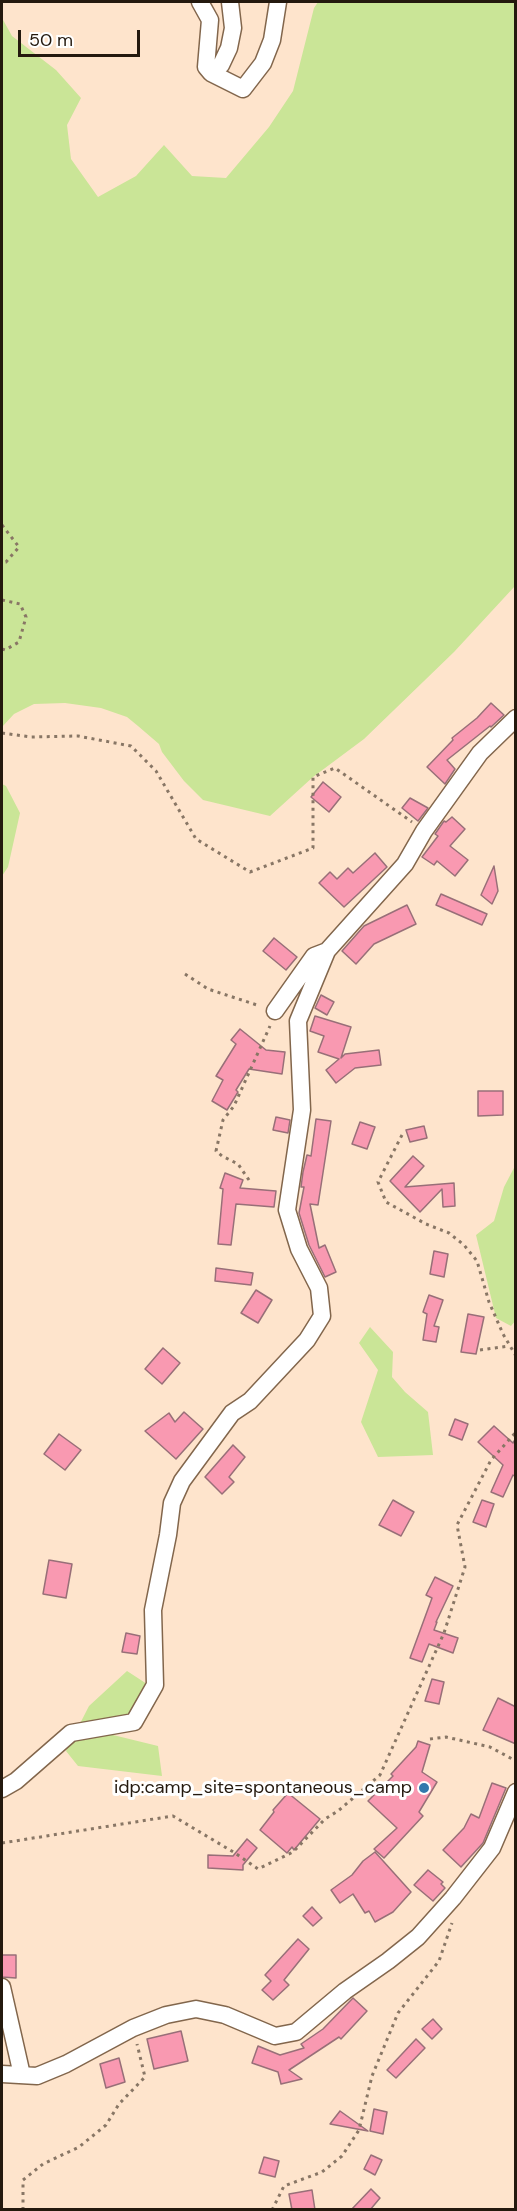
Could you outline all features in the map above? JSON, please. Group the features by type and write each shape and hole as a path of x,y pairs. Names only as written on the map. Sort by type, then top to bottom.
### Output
{"street":[{"path":"200,2 210,20 206,67 211,73 243,89 263,63 272,40 278,2"},
{"path":"211,73 221,65 229,48 233,28 230,2"},
{"path":"2,1789 16,1781 71,1733 134,1722 155,1685 153,1610 172,1503 182,1481 232,1413 250,1401 307,1340 322,1316 319,1288 299,1249 287,1210 302,1110 298,1021 327,951 405,864 424,831 480,753 516,718"},
{"path":"274,1011 314,956 327,951"},
{"path":"2,2074 38,2076 66,2064 133,2028 166,2015 196,2009 225,2015 275,2036 296,2032 345,1991 418,1937 453,1898 492,1848 516,1792"},
{"path":"2,1987 22,2075"}],"path":[{"path":"2,525 19,547 6,561 2,562"},
{"path":"2,600 20,604 27,617 20,642 2,650"},
{"path":"2,733 31,737 78,736 131,746 156,771 196,839 250,872 313,848 313,777 335,768 424,831"},
{"path":"185,974 208,989 274,1011 266,1039 234,1106 224,1120 216,1150 222,1156 238,1164 249,1180"},
{"path":"402,1135 378,1182 386,1202 426,1224 449,1233 464,1245 477,1261 489,1302 516,1356"},
{"path":"480,1350 509,1346"},
{"path":"2,1843 173,1816 258,1869 292,1852 324,1819 338,1811 380,1775 444,1632 465,1567 458,1524 491,1460 516,1432"},
{"path":"430,1739 446,1737 490,1747 516,1761"},
{"path":"272,2210 284,2186 322,2172 342,2156 359,2130 372,2076 398,2013 439,1961 453,1921 453,1898"},
{"path":"23,2210 24,2180 43,2164 79,2147 106,2125 118,2104 145,2077 133,2028"}],"green space":[{"path":"318,2 515,2 515,586 454,652 364,739 313,777 270,816 203,800 184,781 162,752 159,744 127,717 101,708 65,703 34,704 14,714 2,727 2,18 12,36 56,70 81,98 67,125 71,159 98,197 136,176 164,145 192,176 226,178 269,127 293,91 314,8"},
{"path":"2,784 6,786 20,813 8,867 2,876"},
{"path":"515,1166 516,1320 511,1326 496,1318 476,1235 494,1221 504,1187"},
{"path":"370,1327 393,1352 392,1377 428,1412 433,1455 378,1457 361,1422 378,1370 359,1343"},
{"path":"127,1671 147,1684 138,1710 109,1734 158,1746 162,1776 78,1766 66,1751 89,1706"}],"building":[{"path":"491,703 504,715 447,760 455,769 445,784 427,767 453,740 452,738 477,718"},
{"path":"323,782 341,797 329,812 311,797"},
{"path":"410,798 428,808 418,821 402,808"},
{"path":"452,817 465,829 450,846 468,860 455,876 437,861 434,865 422,857 438,836 435,834 444,821"},
{"path":"375,853 387,867 344,907 319,883 330,872 337,879 348,868 353,873"},
{"path":"494,866 498,891 492,904 481,895"},
{"path":"441,894 487,914 482,925 436,905"},
{"path":"407,905 416,924 374,944 356,964 342,951 364,926"},
{"path":"274,938 297,957 286,970 263,951"},
{"path":"321,995 334,1002 327,1015 315,1008"},
{"path":"315,1016 351,1027 341,1058 345,1054 379,1050 381,1065 355,1068 336,1083 326,1070 339,1059 318,1052 324,1036 310,1031"},
{"path":"240,1029 266,1050 285,1052 282,1074 249,1069 227,1110 212,1101 223,1080 216,1076 236,1044 231,1040"},
{"path":"478,1091 503,1091 503,1115 478,1116"},
{"path":"276,1117 290,1120 288,1133 273,1130"},
{"path":"316,1119 331,1121 318,1205 310,1204 319,1248 325,1245 336,1272 325,1277 309,1245 299,1213 304,1187 301,1187 303,1172 307,1155 311,1156"},
{"path":"360,1122 375,1127 367,1149 352,1144"},
{"path":"424,1126 427,1138 410,1142 406,1130"},
{"path":"413,1156 424,1166 405,1187 454,1183 455,1206 443,1207 442,1189 420,1212 390,1181"},
{"path":"225,1173 243,1180 240,1188 276,1191 274,1207 236,1204 231,1245 218,1244 223,1189 220,1188"},
{"path":"434,1251 448,1254 444,1277 430,1274"},
{"path":"216,1268 253,1273 251,1285 215,1281"},
{"path":"256,1290 272,1300 258,1323 241,1313"},
{"path":"429,1295 443,1300 434,1326 439,1327 436,1342 423,1340 427,1314 423,1312"},
{"path":"468,1314 484,1317 476,1354 461,1352"},
{"path":"163,1348 180,1363 162,1384 145,1369"},
{"path":"184,1412 203,1429 176,1459 145,1431 169,1413 175,1422"},
{"path":"455,1419 468,1424 462,1440 449,1435"},
{"path":"494,1426 513,1443 516,1438 516,1477 513,1475 503,1497 491,1492 503,1465 478,1442"},
{"path":"59,1434 81,1450 65,1470 44,1454"},
{"path":"233,1445 245,1457 229,1477 234,1482 222,1494 205,1477"},
{"path":"393,1500 414,1512 401,1536 379,1525"},
{"path":"482,1500 494,1504 486,1527 473,1522"},
{"path":"49,1560 72,1564 66,1598 43,1594"},
{"path":"435,1577 453,1586 434,1630 458,1638 453,1653 429,1644 422,1662 410,1658 432,1598 426,1595"},
{"path":"126,1633 140,1636 137,1654 122,1652"},
{"path":"432,1679 444,1682 439,1704 425,1701"},
{"path":"498,1698 516,1707 516,1744 483,1730"},
{"path":"418,1741 430,1745 422,1772 437,1782 419,1812 423,1816 384,1858 374,1849 397,1828 368,1801 393,1776 391,1774 416,1747"},
{"path":"492,1783 506,1788 483,1843 461,1867 443,1850 464,1828 471,1814 479,1818"},
{"path":"288,1793 320,1819 294,1850 292,1847 287,1853 260,1830"},
{"path":"247,1839 257,1848 243,1865 243,1870 208,1868 208,1855 233,1856"},
{"path":"375,1852 411,1892 393,1912 375,1922 369,1911 365,1913 353,1894 340,1903 331,1890 352,1875 363,1861"},
{"path":"428,1870 443,1882 441,1884 445,1888 433,1901 414,1885"},
{"path":"312,1907 322,1918 313,1926 303,1916"},
{"path":"298,1939 309,1949 284,1980 289,1985 273,2000 262,1990 271,1981 265,1975"},
{"path":"2,1955 16,1955 16,1978 2,1977"},
{"path":"353,1998 367,2011 341,2039 339,2037 289,2070 302,2079 281,2084 278,2072 252,2063 258,2046 280,2055 304,2048 301,2044 323,2029"},
{"path":"433,2019 442,2029 432,2039 422,2029"},
{"path":"181,2031 188,2061 154,2069 147,2039"},
{"path":"416,2039 425,2048 396,2078 387,2070"},
{"path":"119,2058 125,2082 106,2088 100,2064"},
{"path":"374,2109 387,2112 383,2134 370,2131"},
{"path":"340,2111 368,2131 330,2124"},
{"path":"371,2155 382,2160 375,2175 364,2169"},
{"path":"264,2157 279,2161 275,2177 259,2173"},
{"path":"371,2189 380,2198 370,2210 351,2210"},
{"path":"312,2190 315,2210 292,2210 289,2194"}],"place":[{"name":"idp:camp_site=spontaneous_camp","path":"424,1788"}]}
